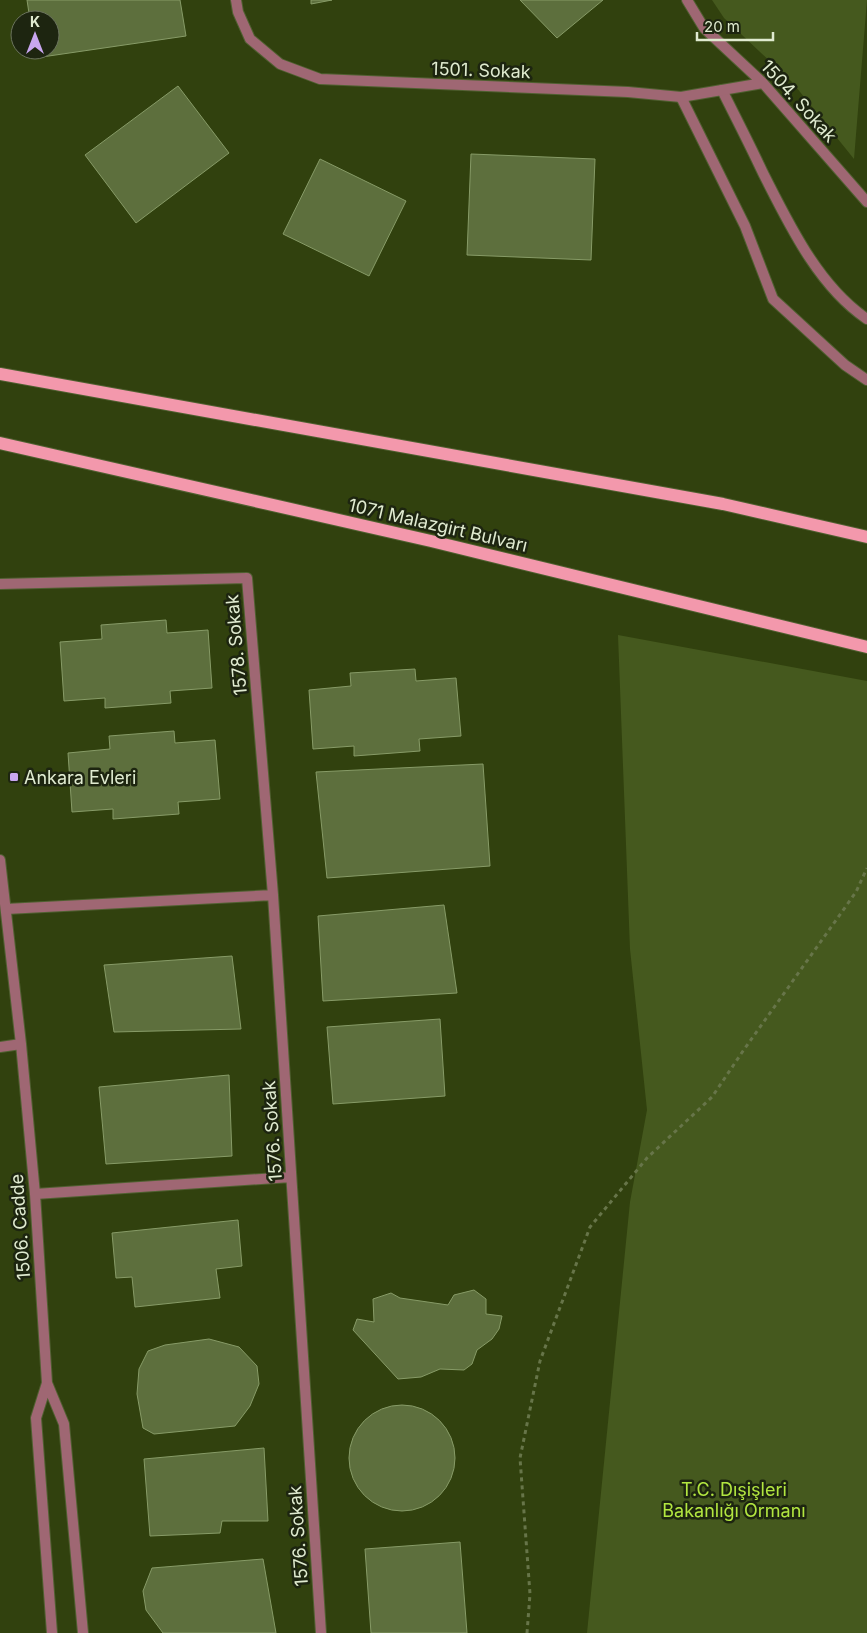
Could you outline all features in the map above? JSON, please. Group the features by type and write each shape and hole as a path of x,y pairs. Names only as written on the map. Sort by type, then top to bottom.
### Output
{"main road":[{"path":"0,374 723,504 867,537"},
{"name":"1071 Malazgirt Bulvarı","path":"0,443 431,541 867,647"}],"street":[{"name":"1501. Sokak","path":"236,0 238,12 250,39 280,64 320,79 628,92 681,97 763,83"},
{"name":"1504. Sokak","path":"687,0 704,28 763,83 867,202"},
{"path":"722,90 787,220 812,260 840,295 867,319"},
{"path":"681,97 745,226 773,298 845,365 867,380"},
{"name":"1578. Sokak","path":"0,584 247,578 273,895"},
{"name":"1506. Cadde","path":"0,860 21,1044 35,1194 47,1383 64,1424 83,1633"},
{"path":"6,909 273,895"},
{"name":"1576. Sokak","path":"273,895 321,1633"},
{"path":"0,1047 21,1044"},
{"path":"35,1194 292,1177"},
{"name":"1506. Cadde","path":"47,1383 36,1418 52,1633"}],"path":[{"path":"527,1633 530,1594 520,1458 540,1361 590,1228 647,1158 712,1097 742,1051 856,892 867,868"}],"green space":[{"path":"712,0 867,0 854,159 792,82 724,18"},
{"name":"T.C. Dışişleri Bakanlığı Ormanı","path":"618,635 867,681 867,1633 587,1633 630,1202 647,1110 630,949"}],"building":[{"path":"27,0 180,0 186,36 60,54 60,10 28,10"},
{"path":"311,0 332,0 311,4"},
{"path":"520,0 603,0 557,38"},
{"path":"178,86 229,153 136,223 85,155"},
{"path":"471,154 595,159 591,260 467,255"},
{"path":"320,159 406,201 369,276 283,234"},
{"path":"166,620 167,633 208,630 212,688 170,691 171,703 105,708 105,698 64,701 60,642 102,639 101,625"},
{"path":"415,669 416,681 456,678 461,736 419,739 420,751 354,756 354,746 313,749 309,690 351,686 350,673"},
{"path":"174,731 175,743 215,740 220,799 178,802 179,814 113,819 113,809 72,812 68,753 110,749 109,736"},
{"path":"483,764 490,866 327,878 316,772"},
{"path":"444,905 457,993 323,1001 318,916"},
{"path":"232,956 241,1029 114,1032 104,965"},
{"path":"440,1019 445,1096 333,1104 327,1027"},
{"path":"229,1075 232,1156 106,1164 99,1087"},
{"path":"238,1220 242,1266 216,1269 220,1298 135,1307 132,1277 116,1278 112,1233"},
{"path":"474,1290 486,1299 486,1314 502,1316 499,1329 492,1339 477,1350 472,1364 464,1370 440,1369 421,1377 398,1379 353,1330 357,1319 374,1322 373,1299 391,1293 400,1298 448,1305 454,1295"},
{"path":"209,1339 239,1347 257,1366 259,1384 250,1406 235,1426 154,1434 143,1428 137,1394 139,1369 148,1351 165,1345"},
{"path":"402,1405 422,1409 440,1420 451,1438 455,1458 451,1478 440,1496 422,1507 402,1511 382,1507 364,1496 353,1478 349,1458 353,1438 364,1420 382,1409"},
{"path":"264,1448 268,1521 222,1521 220,1533 150,1536 144,1459"},
{"path":"460,1542 467,1633 371,1633 365,1549"},
{"path":"263,1559 276,1633 163,1633 146,1610 143,1591 152,1568"}],"place":[{"name":"Ankara Evleri","path":"14,777"}]}
